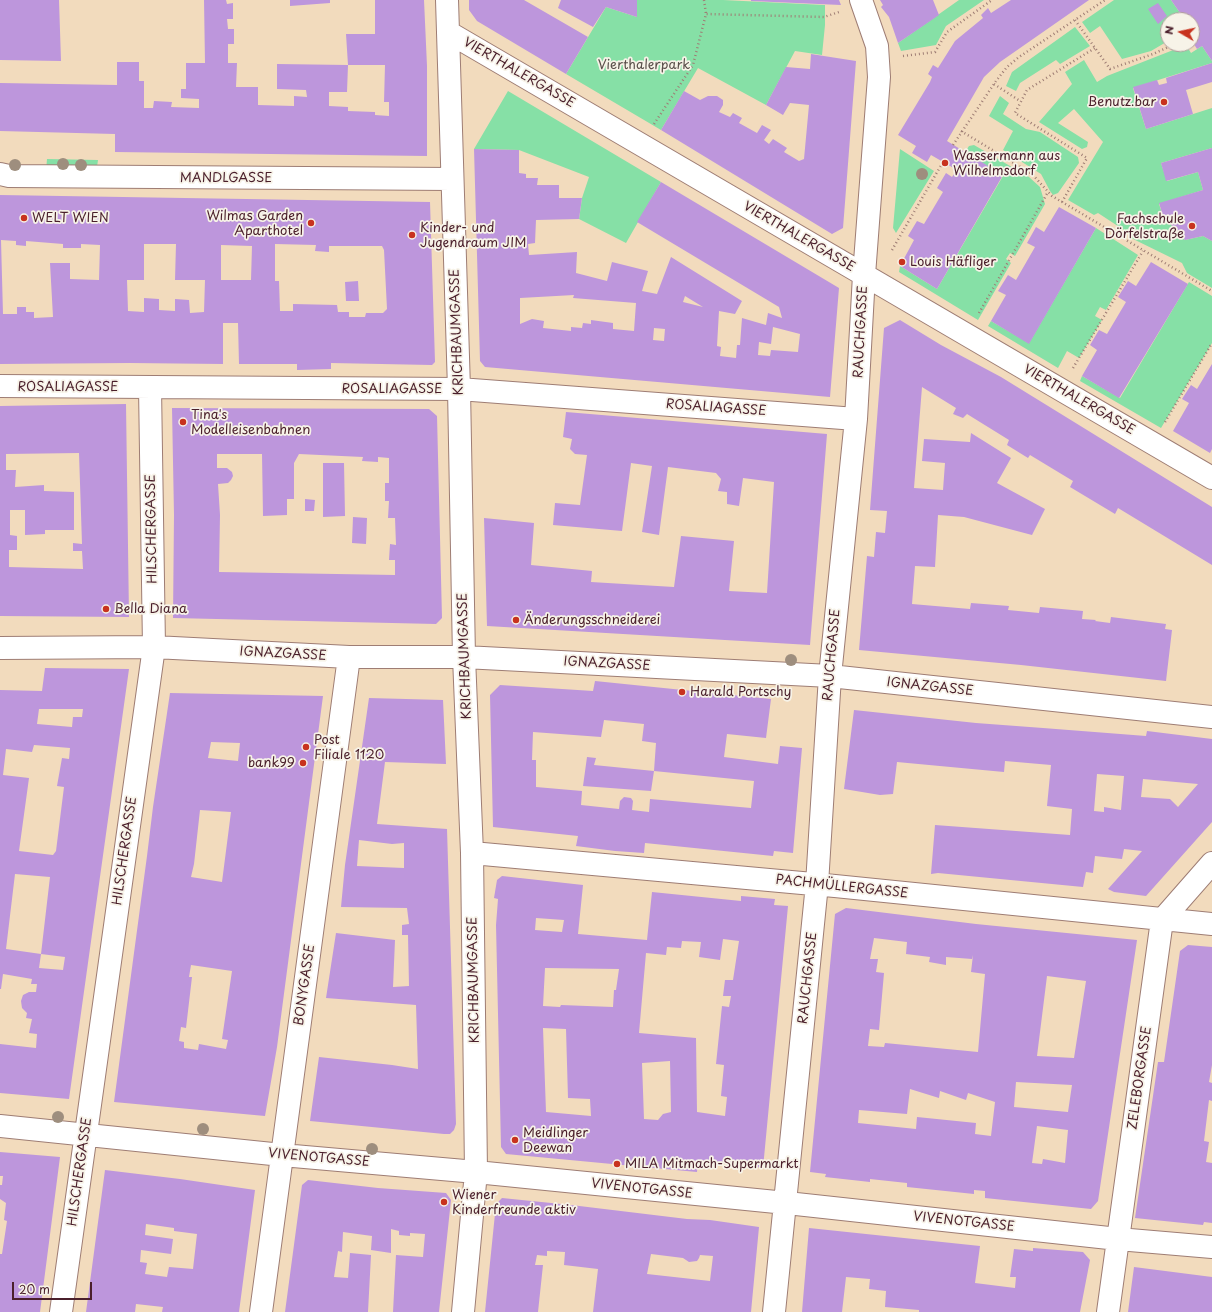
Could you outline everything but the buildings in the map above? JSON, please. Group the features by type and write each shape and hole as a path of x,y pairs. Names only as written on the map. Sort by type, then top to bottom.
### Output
{"street":[{"name":"KRICHBAUMGASSE","path":"447,0 459,389 464,657 472,853 476,1172 463,1312"},
{"name":"RAUCHGASSE","path":"774,1312 817,884 830,676 856,419 864,275 879,77 877,46 861,2"},
{"name":"VIERTHALERGASSE","path":"448,32 1212,478"},
{"name":"MANDLGASSE","path":"0,174 17,176 452,179"},
{"name":"ROSALIAGASSE","path":"0,386 459,389 856,419"},
{"name":"HILSCHERGASSE","path":"61,1312 154,647 150,387"},
{"name":"IGNAZGASSE","path":"0,648 154,647 349,657 464,657 830,676 1212,718"},
{"name":"BONYGASSE","path":"261,1312 349,657"},
{"name":"PACHMÜLLERGASSE","path":"472,853 817,884 1212,924"},
{"path":"1162,920 1212,862"},
{"name":"ZELEBORGASSE","path":"1108,1312 1162,920"},
{"name":"VIVENOTGASSE","path":"0,1126 282,1155 476,1172 785,1203 1118,1239 1212,1247"}],"path":[{"path":"640,144 693,65 706,14 704,0"},
{"path":"879,77 899,56 935,52 947,32 992,0"},
{"path":"953,145 961,131 1007,67 1019,57 1105,0"},
{"path":"706,14 824,18 861,2"},
{"path":"1075,20 1110,69 1160,51"},
{"path":"1062,202 1087,158 1015,113 1027,90 1095,48"},
{"path":"994,84 1020,101"},
{"path":"961,131 1032,174 1052,196 1212,291"},
{"path":"891,251 943,162"},
{"path":"967,335 1048,192"},
{"path":"1061,389 1143,251"},
{"path":"1152,443 1212,343"}],"green space":[{"name":"Vierthalerpark","path":"637,0 723,0 825,5 822,55 795,51 766,105 698,68 661,130 566,74 606,7 637,17"},
{"path":"959,0 984,0 946,26 936,45 901,51 898,43"},
{"path":"1114,0 1171,0 1179,12 1160,12 1160,46 1151,51 1122,59 1100,26 1090,33 1082,22"},
{"path":"1075,27 1090,46 1060,64 1056,60 1020,83 1016,91 1006,86 1012,72"},
{"path":"1202,46 1212,61 1212,63 1133,88 1146,129 1212,108 1212,148 1161,163 1167,181 1198,172 1203,190 1159,204 1163,216 1185,240 1203,236 1212,241 1212,288 1187,273 1182,263 1129,237 1130,234 1098,213 1094,215 1068,200 1103,142 1074,109 1058,123 1088,142 1087,147 1082,149 1039,122 1072,84 1065,72 1084,60 1097,82 1107,76 1168,52 1200,52 1200,47"},
{"path":"508,91 661,182 626,243 579,219 582,198 589,177 519,150 474,149"},
{"path":"1000,96 1009,103 1003,114 1026,129 1040,132 1078,157 1079,163 1058,193 1053,195 1041,174 1003,150 1013,131 989,116"},
{"path":"974,145 1029,177 1040,187 1045,204 1015,256 1010,253 1006,259 1011,263 978,320 899,272 900,266 937,289 1003,176 965,152 969,146"},
{"path":"900,149 934,171 896,233 893,228"},
{"path":"47,159 98,160 97,167 46,171"},
{"path":"1096,228 1138,255 1106,310 1100,307 1095,316 1102,320 1079,358 1067,351 1058,368 988,326 991,321 1029,343"},
{"path":"1189,282 1212,296 1212,343 1161,428 1080,381 1082,376 1120,398"}],"place":[{"name":"Benutz.bar","path":"1164,102"},
{"name":"Wassermann aus Wilhelmsdorf","path":"945,163"},
{"name":"WELT WIEN","path":"24,218"},
{"name":"Wilmas Garden Aparthotel","path":"311,223"},
{"name":"Fachschule Dörfelstraße","path":"1192,226"},
{"name":"Kinder- und Jugendraum JIM","path":"412,235"},
{"name":"Louis Häfliger","path":"902,262"},
{"name":"Tina's Modelleisenbahnen","path":"183,422"},
{"name":"Bella Diana","path":"106,609"},
{"name":"Änderungsschneiderei","path":"516,620"},
{"name":"Harald Portschy","path":"682,692"},
{"name":"Post Filiale 1120","path":"306,747"},
{"name":"bank99","path":"303,763"},
{"name":"Meidlinger Deewan","path":"515,1140"},
{"name":"MILA Mitmach-Supermarkt","path":"617,1164"},
{"name":"Wiener Kinderfreunde aktiv","path":"444,1202"}]}
